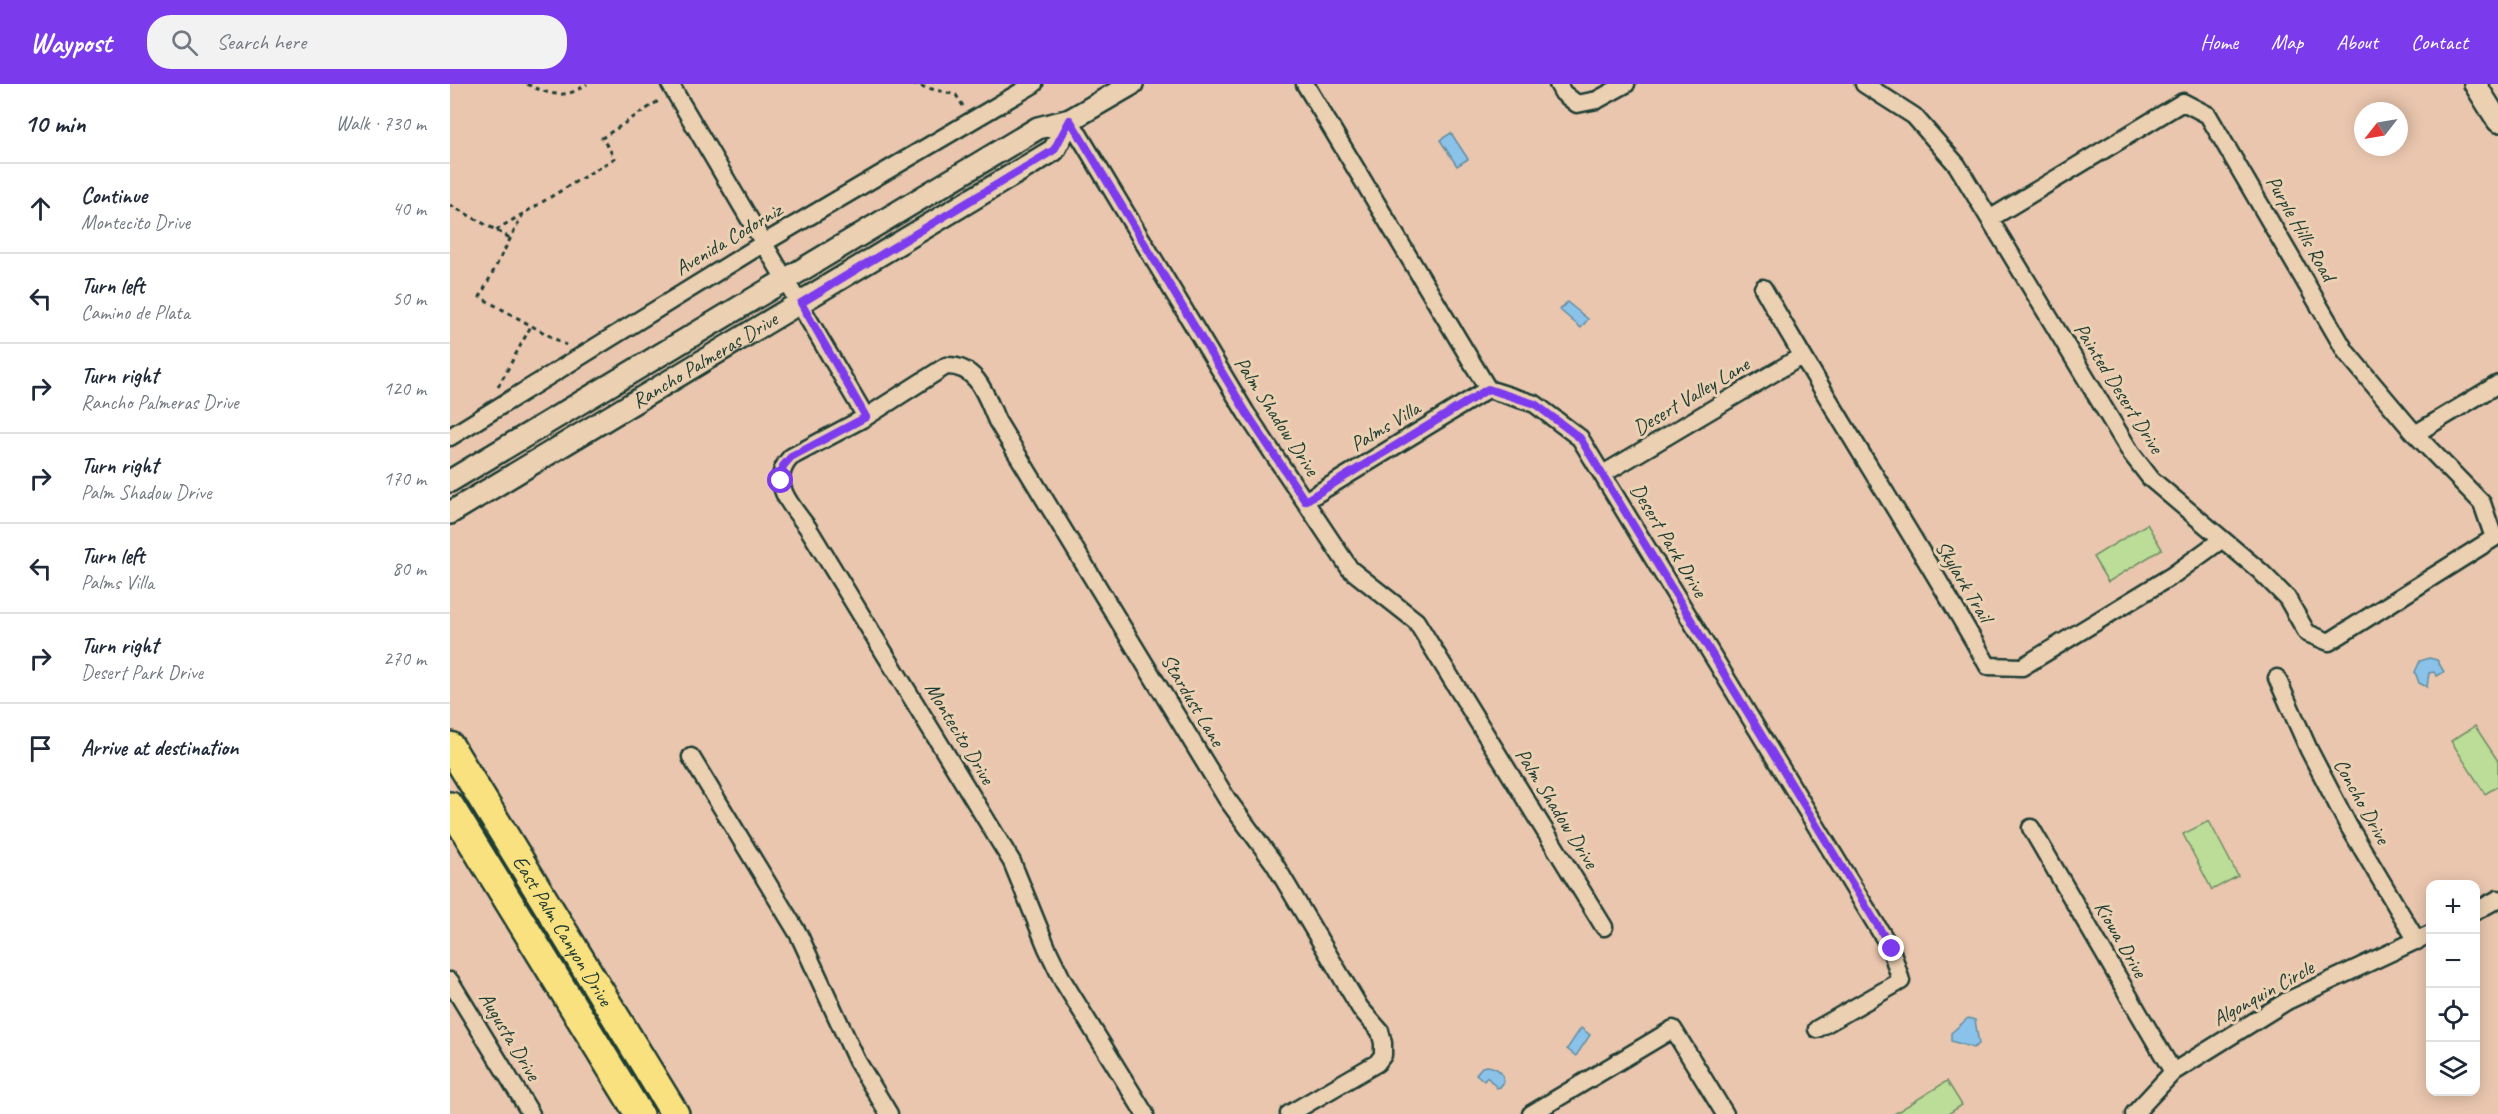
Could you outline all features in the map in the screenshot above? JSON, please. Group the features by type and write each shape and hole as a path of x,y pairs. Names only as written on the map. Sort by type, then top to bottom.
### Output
{"main road":[{"name":"East Palm Canyon Drive","path":"450,746 675,1114"},
{"name":"East Palm Canyon Drive","path":"450,806 639,1114"}],"street":[{"name":"Avenida Codorniz","path":"450,437 764,243 1034,84"},
{"name":"Rancho Palmeras Drive","path":"450,481 1038,128 1070,120 1132,84"},
{"path":"1305,84 1488,389"},
{"path":"1558,84 1563,93 1577,104 1597,100 1626,84"},
{"name":"Painted Desert Drive","path":"1864,84 1914,116 1957,165 2131,453 2151,479 2260,571 2287,598 2307,633 2329,642 2390,602 2472,554"},
{"path":"2475,84 2498,121"},
{"path":"672,88 787,279 866,417"},
{"name":"Purple Hills Road","path":"1991,219 2183,102 2208,115 2346,352 2415,434 2482,503 2494,538 2472,554"},
{"name":"Rancho Palmeras Drive","path":"450,513 1054,150 1070,120"},
{"name":"Palm Shadow Drive","path":"1070,120 1246,412 1350,569 1416,621 1604,927"},
{"name":"Skylark Trail","path":"1763,288 1988,666 2022,667 2173,575 2221,540"},
{"name":"Desert Valley Lane","path":"1602,474 1802,356"},
{"name":"Stardust Lane","path":"866,417 946,366 961,368 973,374 982,386 997,421 1227,799 1274,863 1360,1008 1380,1031 1383,1055 1377,1063 1289,1114"},
{"path":"2415,434 2498,384"},
{"name":"Desert Park Drive","path":"1488,389 1535,404 1580,438 1892,949 1901,981 1817,1029"},
{"name":"Palms Villa","path":"1305,501 1488,389"},
{"name":"Montecito Drive","path":"866,417 791,457 783,466 781,481 784,494 808,528 1012,862 1063,981 1144,1114"},
{"name":"Concho Drive","path":"2277,678 2309,750 2343,816 2424,937"},
{"path":"691,757 799,935 839,1026 889,1114"},
{"name":"Kiowa Drive","path":"2031,828 2173,1072"},
{"path":"2480,908 2498,899"},
{"name":"Algonquin Circle","path":"2134,1114 2173,1072 2287,1001 2424,937"},
{"name":"Augusta Drive","path":"450,981 531,1114"},
{"path":"1532,1114 1673,1029 1725,1114"}],"path":[{"path":"527,84 555,95 568,94 586,84"},
{"path":"912,84 956,95 971,121"},
{"path":"496,230 615,158 602,138 672,88"},
{"path":"450,205 510,238"},
{"path":"523,213 480,297 583,355"},
{"path":"498,387 531,326"}],"green space":[{"path":"2147,524 2162,549 2108,582 2093,557"},
{"path":"2475,726 2498,761 2498,786 2485,794 2451,741"},
{"path":"2209,821 2238,876 2212,890 2183,834"},
{"path":"1947,1081 1962,1105 1948,1114 1894,1114"}],"water":[{"path":"1451,133 1468,159 1457,166 1440,140"},
{"path":"1567,302 1588,319 1581,328 1560,310"},
{"path":"2429,658 2437,660 2444,672 2437,676 2434,672 2429,673 2427,687 2419,683 2415,672 2420,661"},
{"path":"1968,1018 1975,1020 1979,1044 1973,1048 1951,1041 1951,1033"},
{"path":"1581,1028 1590,1035 1576,1056 1567,1049"},
{"path":"1487,1066 1501,1073 1504,1082 1500,1087 1497,1088 1487,1077 1484,1081 1476,1074 1482,1067"}],"route":[{"path":"781,481 783,466 791,457 866,417 801,303 1054,150 1070,120 1246,412 1305,501 1488,389 1535,404 1580,438 1892,949"}]}
